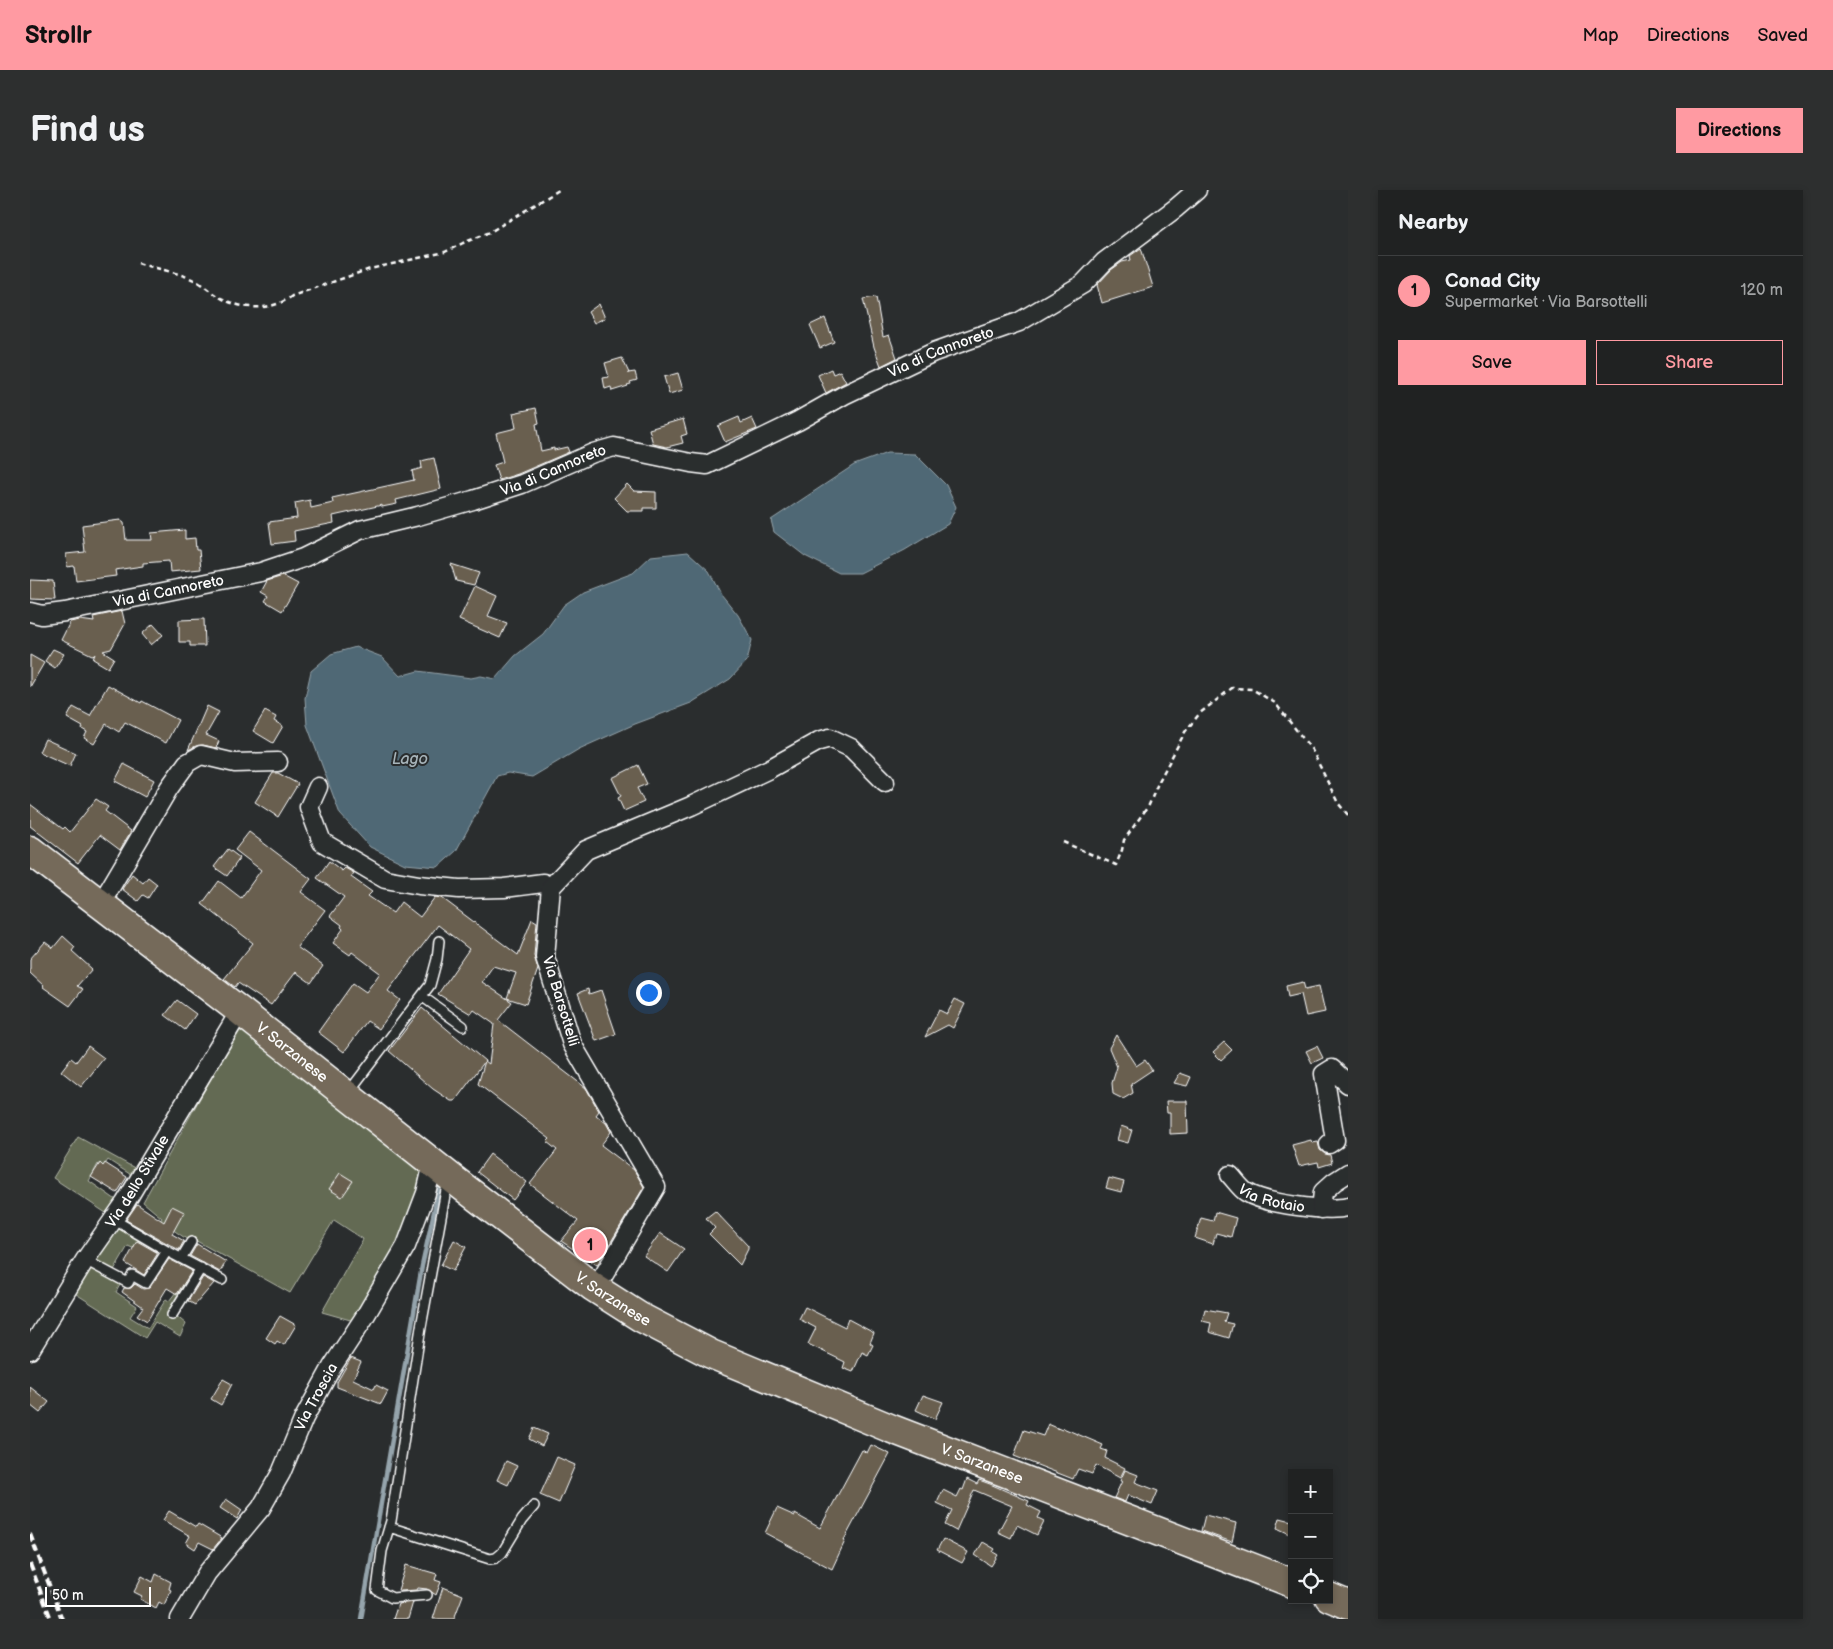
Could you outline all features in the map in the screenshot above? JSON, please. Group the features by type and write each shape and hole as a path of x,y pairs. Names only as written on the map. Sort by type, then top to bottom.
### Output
{"main road":[{"name":"V. Sarzanese","path":"30,850 240,1011 346,1096 593,1287 640,1317 711,1354 892,1429 1288,1581"}],"street":[{"name":"Via di Cannoreto","path":"30,612 42,615 65,612 260,572 302,558 360,530 418,516 490,495 522,484 593,453 614,447 691,464 707,465 798,421 844,395 934,352 1019,322 1083,284 1104,262 1197,190"},
{"path":"318,787 309,807 322,842 386,879 459,889 504,888 543,883 551,887 586,850 691,806 769,769 820,741 830,738 851,748 885,782"},
{"path":"100,905 169,788 187,763 201,755 235,763 278,762"},
{"name":"Via Barsottelli","path":"551,887 545,956 572,1044 656,1187 602,1278 593,1287"},
{"name":"Via dello Stivale","path":"30,1350 85,1260 125,1203 240,1011"},
{"path":"1329,1144 1335,1140 1324,1074 1332,1069 1348,1084"},
{"name":"Via Troscia","path":"180,1619 207,1573 261,1508 281,1473 304,1418 332,1367 364,1318 406,1246 426,1193 441,1170"},
{"name":"Via Rotaio","path":"1321,1209 1323,1192 1348,1173"},
{"name":"Via Rotaio","path":"1230,1175 1246,1191 1263,1199 1321,1209 1348,1208"}],"lane":[{"path":"346,1096 423,996 430,984 437,959 439,941"},
{"path":"423,996 463,1026"},
{"path":"427,1595 392,1598 377,1590 382,1551 389,1527 421,1327 441,1170"},
{"path":"113,1219 167,1251 182,1257 222,1280"},
{"path":"182,1257 191,1242"},
{"path":"85,1260 128,1283 132,1275 146,1283 167,1251"},
{"path":"172,1315 201,1268"},
{"path":"389,1527 490,1559 496,1558 502,1553 522,1520 534,1506"}],"path":[{"path":"138,263 193,279 222,299 233,303 251,307 269,306 285,302 292,296 370,268 445,252 463,242 490,232 559,190"},
{"path":"1063,842 1116,865 1124,840 1149,805 1158,783 1185,732 1200,713 1232,688 1252,689 1275,703 1312,750 1338,803 1348,815"}],"green space":[{"path":"239,1027 426,1170 401,1242 354,1321 322,1312 363,1239 334,1220 290,1293 193,1239 191,1242 160,1221 162,1218 143,1202"},
{"path":"78,1137 140,1171 136,1178 108,1160 104,1166 98,1164 89,1181 119,1202 109,1215 53,1178"},
{"path":"114,1225 141,1240 137,1250 128,1246 114,1270 94,1260"},
{"path":"197,1265 175,1315 186,1324 180,1337 155,1322 145,1338 73,1292 89,1266 120,1285 116,1292 137,1306 130,1317 148,1328 166,1299 169,1301"}],"water":[{"path":"887,453 915,454 946,485 956,507 948,524 905,550 860,573 839,573 805,556 774,532 771,520 854,465"},
{"name":"Lago","path":"688,552 709,571 721,594 738,615 752,640 747,661 730,679 691,703 635,724 579,749 532,777 508,773 497,776 456,851 438,867 405,864 370,847 340,814 307,725 305,698 311,671 331,654 356,647 382,657 400,676 418,671 471,678 481,676 495,679 515,656 543,634 564,605 583,592 633,573 651,556"}],"building":[{"path":"1141,248 1153,287 1102,303 1097,285 1111,270 1122,262 1131,260 1130,256"},
{"path":"876,297 883,337 889,335 897,358 881,366 874,347 863,299"},
{"path":"599,304 605,318 594,323 588,312"},
{"path":"825,318 834,342 820,348 810,325"},
{"path":"622,358 629,373 635,372 637,380 630,382 631,384 628,386 612,391 611,387 605,389 603,378 609,377 605,363"},
{"path":"831,369 833,374 840,371 846,382 826,393 818,375"},
{"path":"678,373 683,390 669,394 664,377"},
{"path":"536,408 539,423 536,424 541,451 567,447 569,452 499,480 494,465 503,462 496,433 516,428 513,413"},
{"path":"739,417 741,423 752,418 757,429 725,442 718,426"},
{"path":"683,419 687,434 681,436 683,443 667,447 653,444 649,429"},
{"path":"434,458 441,489 396,500 397,504 382,507 382,505 333,516 334,523 294,531 295,541 272,544 269,522 297,518 295,503 310,500 311,508 333,503 332,498 414,480 412,471 422,468 421,461"},
{"path":"627,484 634,491 656,492 656,508 644,508 644,511 627,511 614,498"},
{"path":"120,520 124,523 126,540 152,540 151,533 185,530 185,539 195,538 196,550 199,550 201,569 170,572 169,561 143,563 143,566 115,570 116,576 76,581 74,566 67,567 66,554 85,552 82,525"},
{"path":"451,564 479,573 474,585 456,581"},
{"path":"283,576 298,584 282,611 265,601 268,596 261,592 267,581"},
{"path":"30,580 53,581 55,600 30,599"},
{"path":"475,586 497,596 488,616 507,623 500,638 459,620"},
{"path":"122,611 125,624 111,649 103,651 114,658 108,668 93,659 95,654 92,655 61,640 70,622 80,620 94,622 93,617"},
{"path":"204,619 205,646 190,646 190,642 179,642 179,620"},
{"path":"153,624 163,635 151,645 142,634"},
{"path":"53,649 64,654 55,668 45,661"},
{"path":"30,655 44,663 30,687"},
{"path":"108,685 178,720 166,743 125,722 119,732 106,724 94,744 84,738 87,732 82,729 83,727 67,718 73,707 90,716"},
{"path":"207,706 219,712 206,735 219,741 216,748 203,745 188,750"},
{"path":"265,711 276,717 274,721 283,726 273,743 253,731"},
{"path":"45,739 76,753 70,766 39,752"},
{"path":"124,764 154,780 145,797 115,781"},
{"path":"638,765 647,784 637,788 644,802 624,811 618,798 621,796 612,778"},
{"path":"273,773 278,773 298,784 278,817 255,802"},
{"path":"96,799 108,807 105,811 131,831 120,850 100,835 78,863 30,826 30,804 63,829 65,827 70,832"},
{"path":"249,832 311,879 301,892 325,910 297,947 323,966 311,983 296,972 271,1005 238,983 235,987 224,979 253,943 202,904 219,881 241,898 261,870 235,850"},
{"path":"228,849 240,858 227,876 214,867"},
{"path":"329,861 342,871 345,868 354,873 351,877 372,892 368,896 393,913 401,902 420,917 435,897 442,898 518,955 532,919 537,922 534,956 538,969 526,1004 507,998 516,973 493,966 482,982 512,1002 498,1020 586,1088 599,1111 596,1115 606,1123 611,1132 601,1145 634,1170 644,1187 597,1265 561,1241 578,1221 530,1184 557,1150 547,1142 550,1139 478,1084 485,1061 489,1064 494,1024 474,1010 471,1014 438,994 469,949 438,925 388,991 400,1000 379,1029 367,1021 344,1052 318,1032 353,983 366,992 380,973 352,952 350,955 333,943 343,929 342,925 330,916 344,897 317,878"},
{"path":"132,874 143,883 148,877 157,884 148,898 143,895 138,901 122,889"},
{"path":"63,936 75,947 72,951 92,969 77,986 83,989 70,1006 43,987 30,973 30,959 45,942 53,948"},
{"path":"1303,982 1305,989 1319,986 1325,1012 1306,1016 1301,994 1288,997 1286,986"},
{"path":"588,989 589,994 601,990 616,1034 596,1041 578,993"},
{"path":"955,999 965,1004 953,1028 948,1025 925,1037 939,1010 947,1014"},
{"path":"177,1000 196,1014 185,1030 165,1015"},
{"path":"422,1008 485,1061 455,1101 451,1101 433,1089 389,1051"},
{"path":"1116,1035 1136,1066 1145,1060 1152,1070 1131,1084 1133,1093 1123,1099 1113,1094 1112,1083 1117,1067 1109,1048"},
{"path":"1224,1042 1232,1050 1221,1060 1213,1052"},
{"path":"88,1046 104,1058 81,1087 61,1071 71,1058 76,1062"},
{"path":"1317,1046 1323,1058 1312,1063 1306,1051"},
{"path":"1180,1073 1191,1077 1187,1086 1174,1083"},
{"path":"1166,1101 1187,1101 1188,1133 1170,1134 1170,1113 1167,1113"},
{"path":"1121,1126 1132,1130 1128,1143 1117,1140"},
{"path":"1311,1140 1312,1143 1318,1142 1320,1150 1330,1155 1332,1163 1319,1167 1318,1162 1299,1166 1292,1145"},
{"path":"490,1154 527,1182 513,1200 477,1172"},
{"path":"100,1163 103,1166 105,1163 127,1177 117,1193 91,1177"},
{"path":"340,1173 353,1181 342,1197 329,1189"},
{"path":"1109,1178 1124,1182 1121,1192 1106,1188"},
{"path":"137,1204 164,1222 172,1206 184,1212 172,1234 184,1241 179,1250 126,1220"},
{"path":"715,1211 748,1246 740,1265 709,1234 715,1228 706,1218"},
{"path":"1215,1212 1236,1218 1231,1237 1216,1233 1213,1244 1195,1238 1201,1218 1213,1221"},
{"path":"660,1233 684,1249 668,1272 644,1256"},
{"path":"454,1240 466,1247 453,1271 441,1265"},
{"path":"137,1241 158,1253 144,1275 125,1263"},
{"path":"197,1244 226,1262 220,1272 190,1256"},
{"path":"169,1259 192,1271 177,1294 167,1288 147,1321 137,1315 143,1307 122,1292 124,1288 131,1288 135,1284 143,1289 149,1288"},
{"path":"203,1277 214,1283 195,1305 188,1301"},
{"path":"805,1307 845,1327 848,1319 874,1333 870,1343 873,1345 868,1355 862,1352 853,1372 843,1368 845,1362 808,1344 816,1328 799,1319"},
{"path":"1205,1309 1227,1313 1224,1322 1233,1324 1229,1338 1209,1332 1211,1323 1202,1321"},
{"path":"280,1316 296,1325 284,1345 277,1341 275,1344 266,1338"},
{"path":"351,1358 361,1362 353,1379 374,1389 376,1385 388,1391 381,1404 337,1387 337,1382"},
{"path":"223,1379 232,1384 221,1405 211,1399"},
{"path":"30,1387 49,1402 40,1413 30,1405"},
{"path":"923,1395 943,1402 935,1419 916,1410"},
{"path":"1048,1424 1062,1430 1063,1428 1103,1445 1101,1449 1107,1451 1105,1458 1125,1468 1120,1478 1096,1465 1092,1474 1078,1469 1073,1479 1014,1456 1024,1430 1043,1436"},
{"path":"534,1428 548,1434 542,1446 529,1439"},
{"path":"871,1445 890,1454 844,1540 832,1569 765,1533 777,1508 795,1516 795,1514 820,1528 862,1450 867,1453"},
{"path":"557,1457 575,1465 559,1503 540,1495"},
{"path":"506,1461 517,1466 508,1485 497,1480"},
{"path":"1125,1470 1138,1475 1135,1482 1158,1491 1152,1505 1128,1495 1125,1502 1114,1498"},
{"path":"967,1479 977,1484 979,1480 1029,1501 1027,1505 1041,1512 1038,1518 1044,1521 1037,1535 1017,1525 1011,1538 998,1532 1012,1506 974,1490 956,1531 945,1525 952,1510 937,1503 943,1490 957,1497 961,1489 963,1490"},
{"path":"226,1499 242,1510 237,1519 220,1508"},
{"path":"169,1511 196,1527 198,1524 222,1538 213,1549 199,1542 195,1549 186,1543 190,1536 163,1520"},
{"path":"1205,1515 1236,1523 1232,1542 1201,1531"},
{"path":"1280,1518 1288,1520 1288,1533 1277,1528"},
{"path":"943,1539 968,1552 962,1563 937,1550"},
{"path":"983,1542 995,1549 993,1552 998,1555 991,1566 975,1555"},
{"path":"406,1565 437,1574 435,1580 441,1582 436,1595 427,1589 398,1590"},
{"path":"156,1574 171,1582 169,1589 171,1590 164,1605 159,1602 156,1608 140,1599 142,1596 134,1592 142,1576 153,1582"},
{"path":"443,1587 463,1595 454,1619 433,1619"},
{"path":"413,1602 408,1619 393,1619 398,1604"}],"waterway":[{"path":"361,1619 422,1266 439,1189"}],"railway":[{"path":"30,1534 62,1619"},
{"path":"30,1564 51,1619"}],"place":[{"name":"Conad City","path":"590,1245"}]}
